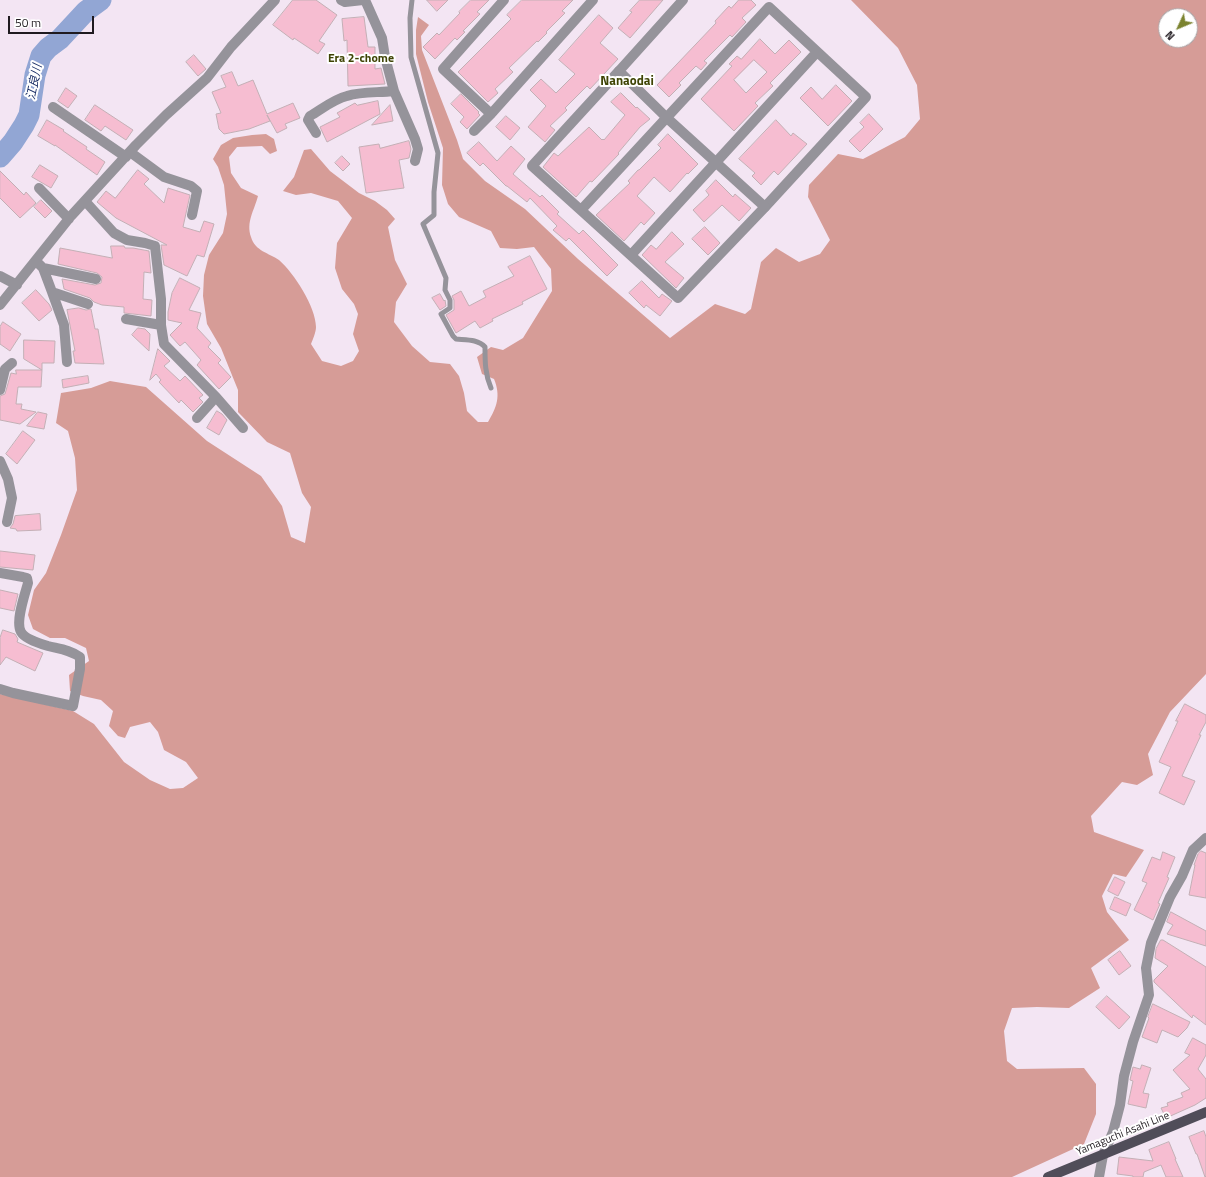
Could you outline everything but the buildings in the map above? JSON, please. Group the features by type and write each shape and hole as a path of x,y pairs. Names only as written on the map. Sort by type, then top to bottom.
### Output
{"main road":[{"name":"Yamaguchi Asahi Line","path":"1048,1177 1206,1112"}],"street":[{"path":"0,305 17,285 39,265 69,219 85,201 166,115 207,78 231,47 275,0"},
{"path":"341,0 345,2 364,0 382,38 385,57 394,90 418,149 415,161"},
{"path":"491,114 443,69 504,0"},
{"path":"474,131 593,0"},
{"path":"582,209 769,7 866,97 765,207 678,298 582,209 532,166 683,0"},
{"path":"631,255 816,52"},
{"path":"619,70 667,118 765,207"},
{"path":"316,133 308,120 310,116 345,96 394,90"},
{"path":"53,107 164,177 191,186 197,191 192,215"},
{"path":"39,188 69,219"},
{"path":"85,201 114,233 127,240 145,242 155,246 161,299 161,325 164,344 216,397 243,428"},
{"path":"39,265 96,279"},
{"path":"39,265 52,292 64,325 67,362"},
{"path":"0,276 17,285"},
{"path":"52,292 88,304"},
{"path":"126,319 161,325"},
{"path":"0,390 5,370 12,363"},
{"path":"197,418 216,397"},
{"path":"0,461 8,479 12,498 7,522"},
{"path":"0,573 27,578 28,583 20,614 20,630 24,635 43,645 72,651 80,657 80,663 73,706 13,693 0,688"},
{"path":"1099,1177 1104,1155 1113,1132 1120,1105 1124,1076 1133,1042 1149,995 1146,968 1151,943 1170,897 1182,876 1193,850 1206,838"}],"lane":[{"path":"412,0 410,18 411,56 438,153 434,192 434,215 423,224 446,278 445,290 450,300 450,308 441,314 456,339 478,341 485,347 486,378 491,388"}],"shaded area":[{"path":"851,0 1206,0 1206,674 1170,712 1148,754 1153,775 1137,785 1122,782 1091,816 1094,832 1144,850 1126,877 1113,874 1102,896 1107,912 1129,940 1091,968 1100,988 1069,1008 1012,1008 1004,1031 1007,1061 1017,1069 1084,1068 1096,1084 1096,1114 1084,1144 1012,1177 0,1177 0,694 73,711 94,724 124,762 150,780 170,789 183,788 198,778 186,762 164,750 158,732 150,722 130,727 125,738 118,736 109,726 113,711 101,700 70,691 69,675 89,661 86,648 65,638 50,638 33,629 28,615 34,590 46,573 77,490 75,458 68,431 56,423 61,393 91,388 110,381 146,387 207,441 261,476 282,506 291,537 305,543 311,507 302,493 290,453 267,442 238,412 238,390 221,348 207,324 203,296 204,275 209,255 223,233 227,214 224,185 218,167 213,159 221,145 233,138 252,135 266,134 274,139 277,151 270,154 262,146 237,147 229,157 231,173 241,188 258,196 249,226 251,237 259,249 279,260 285,266 303,291 315,319 316,329 311,344 322,361 341,366 353,361 359,351 353,334 358,314 354,304 342,289 335,268 337,243 352,218 338,201 311,193 296,195 283,191 294,177 304,150 311,149 330,171 359,193 375,201 387,210 395,219 388,227 395,260 407,284 396,302 394,322 412,346 430,362 450,364 459,376 467,411 478,422 488,422 496,406 498,396 494,379 482,374 477,357 491,347 503,350 523,338 552,291 551,269 534,247 517,249 500,248 491,231 459,217 448,204 442,185 443,148 428,102 416,54 416,30 418,17 429,25 421,36 422,50 463,159 485,181 525,209 578,259 670,338 715,304 745,314 751,309 761,262 776,248 799,262 820,254 830,240 808,197 809,185 838,154 863,159 905,137 920,119 917,85 898,48"}],"waterway":[{"name":"江良川","path":"0,157 13,142 29,115 35,75 41,56 48,48 60,39 86,11 101,0"}],"district":[{"name":"Era 2-chome","path":"361,59"},
{"name":"Nanaodai","path":"627,82"}]}
